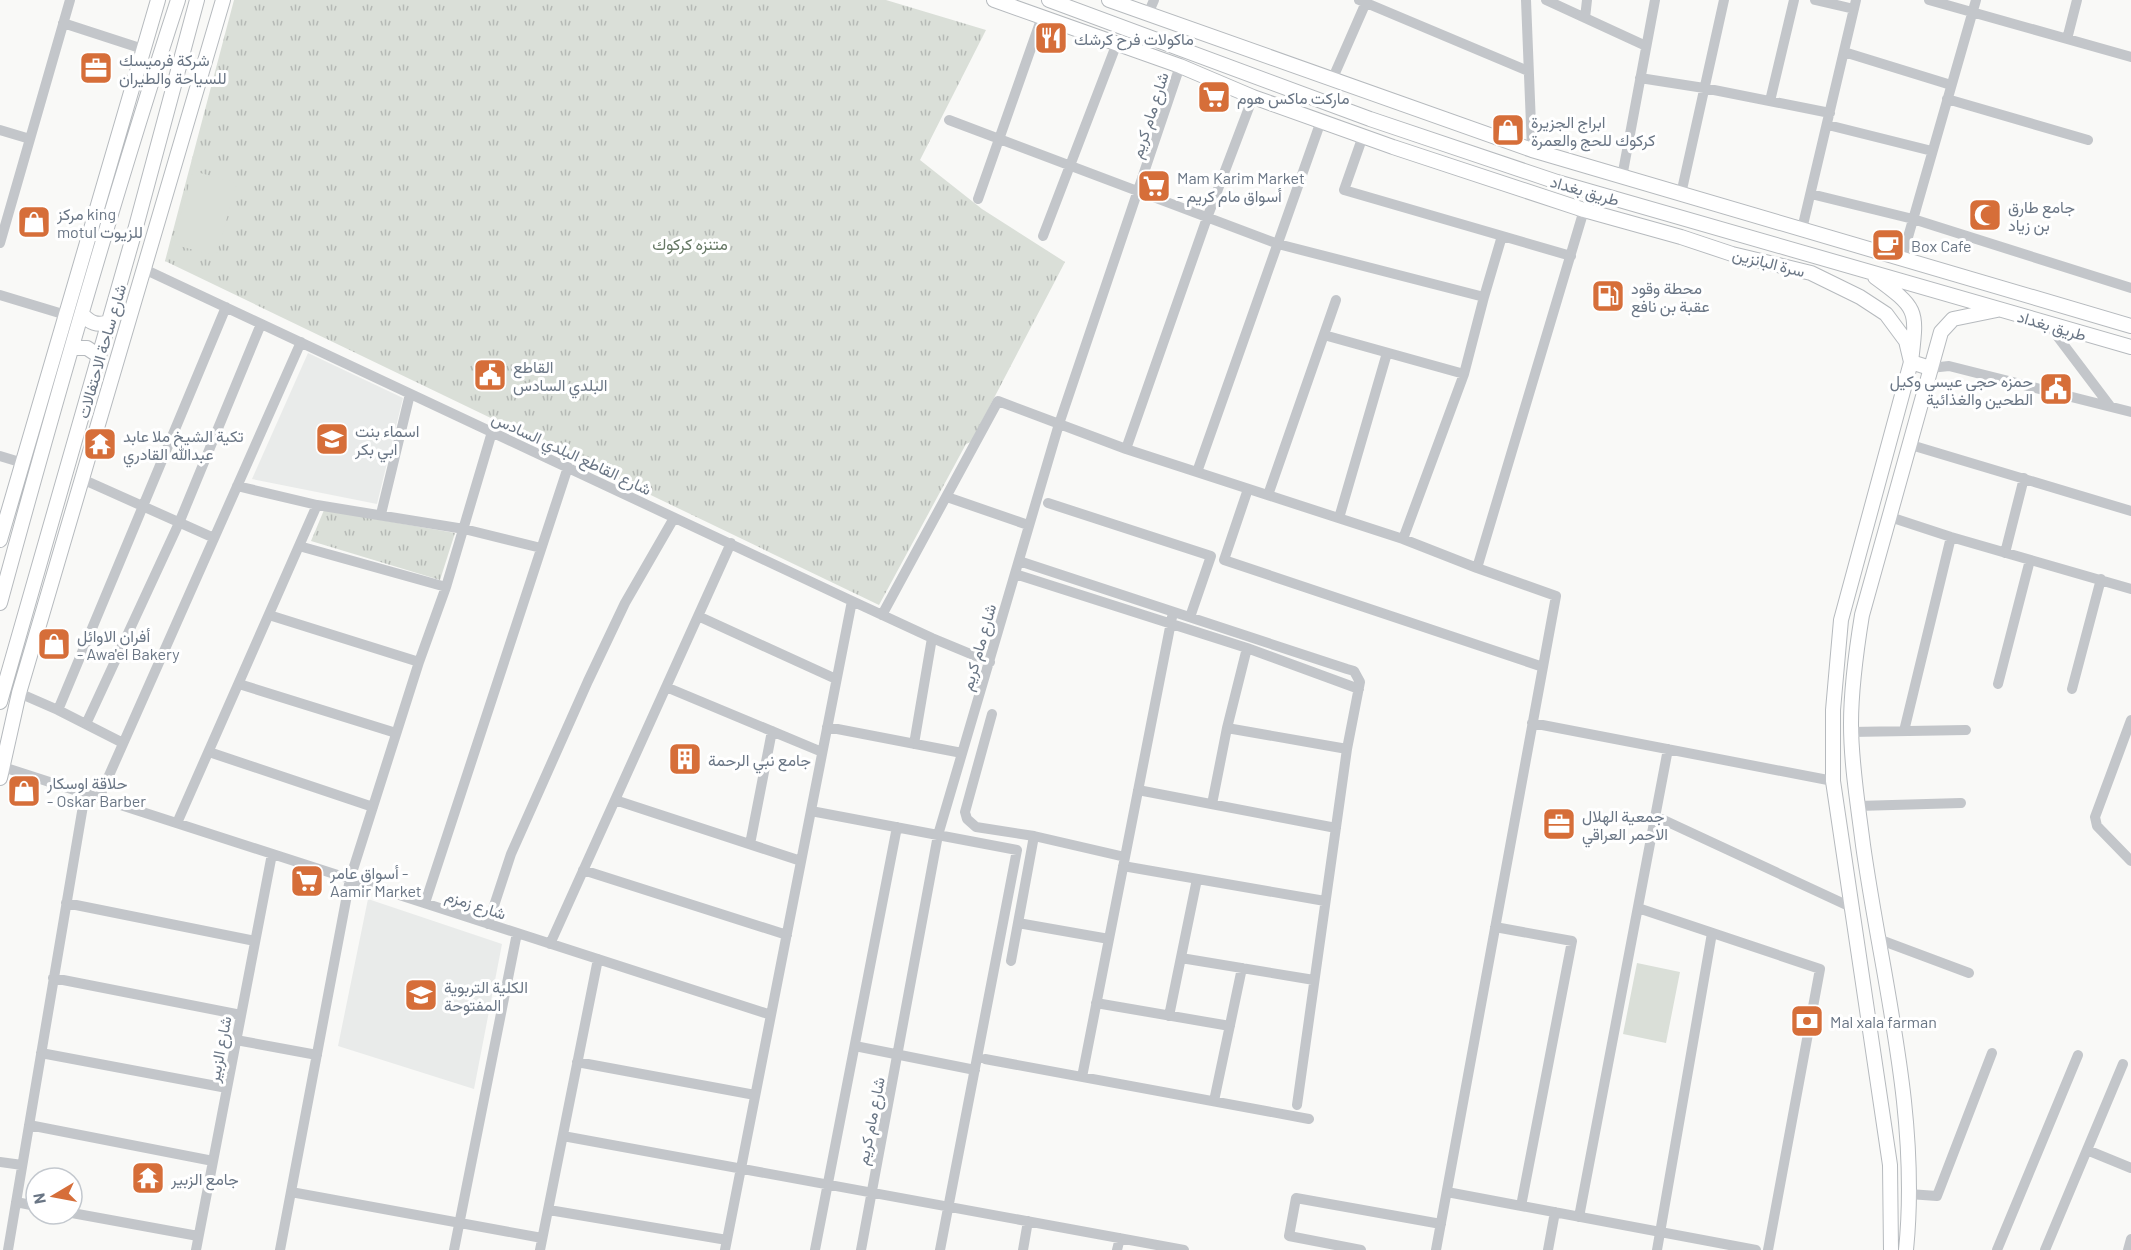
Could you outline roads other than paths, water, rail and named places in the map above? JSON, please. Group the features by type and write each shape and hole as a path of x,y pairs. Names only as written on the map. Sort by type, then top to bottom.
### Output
{"main road":[{"path":"0,540 5,505 23,463 158,0"},
{"name":"شارع ساحة الاحتفالات","path":"0,603 38,459 152,79 178,0"},
{"name":"شارع ساحة الاحتفالات","path":"0,702 134,234 197,0"},
{"path":"1,770 19,693 223,0"},
{"name":"سرة البانزين","path":"994,0 1180,66 1253,98 1393,147 1588,211 1682,237 1732,254 1811,273 1860,297 1886,314 1906,341 1911,362"},
{"name":"طريق بغداد","path":"1109,0 1532,150 2131,326"},
{"path":"1056,2 1056,22"},
{"name":"طريق بغداد","path":"1056,2 1345,110 1557,182 2131,347"},
{"path":"1205,76 1211,61"},
{"path":"136,75 152,79"},
{"path":"1345,110 1356,87"},
{"path":"1393,147 1398,129"},
{"path":"1553,200 1557,182"},
{"path":"94,217 109,221"},
{"path":"134,234 152,240"},
{"path":"1866,270 1900,296 1914,314 1916,323 1911,362 1841,620 1833,710 1833,781 1890,1166 1891,1250"},
{"path":"1906,1250 1910,1165 1905,1098 1858,806 1851,732 1854,663 1862,615 1941,332 1953,319 2001,310"},
{"path":"82,314 94,324 109,322"},
{"path":"73,348 87,348 99,356"},
{"path":"1911,362 1930,368"},
{"path":"24,615 40,621"},
{"path":"1870,1024 1892,1020"}],"street":[{"path":"0,243 4,214 30,139 70,0"},
{"path":"1148,14 1154,0"},
{"path":"1526,0 1532,150"},
{"path":"1546,0 1646,46"},
{"path":"1585,18 1587,0"},
{"path":"1622,177 1655,0"},
{"path":"1681,194 1724,0"},
{"path":"1770,101 1794,0"},
{"path":"1802,229 1855,4 1815,0"},
{"path":"1929,0 2131,57"},
{"path":"1902,258 1976,0"},
{"path":"2067,39 2077,0"},
{"path":"1332,80 1364,1 1528,71"},
{"path":"978,200 1042,17"},
{"path":"63,23 143,49"},
{"path":"1043,236 1117,43"},
{"path":"1844,52 1951,85"},
{"name":"شارع مام كريم","path":"861,1250 938,835 1059,424 1180,66"},
{"path":"1640,78 1770,101 1932,151"},
{"path":"1126,449 1207,218 1253,98"},
{"path":"1947,99 2088,140"},
{"path":"949,120 1278,244 1484,297"},
{"path":"1197,472 1320,121"},
{"path":"0,130 30,139"},
{"path":"1364,136 1344,190 1571,256"},
{"path":"1811,194 1913,219 2131,288"},
{"path":"1477,568 1571,256 1588,211"},
{"path":"1403,539 1464,374 1502,236"},
{"name":"شارع القاطع البلدي السادس","path":"144,269 882,615 990,662"},
{"path":"0,295 66,315"},
{"path":"1268,495 1336,300"},
{"path":"58,710 226,307"},
{"path":"86,724 179,523 261,324"},
{"path":"2048,324 2110,406"},
{"path":"1324,335 1464,374"},
{"path":"99,798 301,342"},
{"path":"1339,518 1387,353"},
{"path":"1930,368 1950,366 2131,412"},
{"path":"381,514 410,394"},
{"path":"882,615 998,401 1126,449 1403,539 1556,596 1436,1250"},
{"path":"280,1250 350,879 419,662 446,587 492,432"},
{"path":"1911,445 2131,511"},
{"path":"0,456 23,463"},
{"path":"425,903 568,467"},
{"path":"2005,553 2024,478"},
{"path":"82,480 214,538"},
{"path":"237,486 317,505 464,529 541,548"},
{"path":"1248,489 1224,560 1543,667"},
{"path":"947,496 1028,525"},
{"path":"1048,503 1211,556 1190,617"},
{"path":"177,824 317,505"},
{"path":"1890,517 2131,589"},
{"path":"488,924 511,854 588,681 625,603 674,518"},
{"path":"1904,731 1951,537"},
{"path":"550,944 731,543"},
{"path":"299,546 446,587"},
{"path":"1998,684 2030,560"},
{"path":"1019,561 1359,689"},
{"path":"1015,574 1171,617 1190,617 1353,671 1360,682 1347,749 1297,1105"},
{"path":"2072,689 2101,579"},
{"path":"549,1210 726,1245 852,601"},
{"path":"269,615 419,662"},
{"path":"698,616 836,679"},
{"path":"1082,1077 1171,617"},
{"path":"914,744 932,638"},
{"path":"1212,804 1227,728 1247,648"},
{"path":"239,684 396,733"},
{"path":"666,687 822,752"},
{"path":"19,693 123,743"},
{"path":"992,714 965,812 967,819 976,827 1034,836 1197,879 1325,902"},
{"path":"2131,720 2095,817 2097,826 2131,861"},
{"path":"1532,723 1833,781"},
{"path":"827,727 962,753"},
{"path":"1227,728 1347,749"},
{"path":"1851,732 1966,730"},
{"path":"750,844 772,731"},
{"path":"1579,1217 1668,749"},
{"path":"209,752 373,807"},
{"name":"شارع زمزم","path":"1,770 99,798 771,1015"},
{"path":"1138,790 1336,828"},
{"path":"11,1249 28,1125 85,794"},
{"path":"615,800 801,861"},
{"path":"1858,806 1961,803"},
{"path":"811,811 1017,850 940,1250"},
{"path":"1655,816 1853,909"},
{"path":"815,1250 897,827"},
{"path":"1011,961 1034,836"},
{"name":"شارع الزبير","path":"196,1250 272,854"},
{"path":"583,870 787,935"},
{"path":"1169,1016 1197,879"},
{"path":"66,903 255,941"},
{"path":"1638,908 1820,969 1768,1250"},
{"path":"1018,923 1109,939"},
{"path":"1495,927 1572,941 1521,1206"},
{"path":"454,1250 517,933"},
{"path":"1657,1250 1712,933"},
{"path":"1878,939 1969,973"},
{"path":"1181,958 1314,980"},
{"path":"540,1250 598,959"},
{"path":"1214,1101 1242,968"},
{"path":"53,978 241,1015"},
{"path":"1096,1003 1230,1026"},
{"path":"236,1040 317,1055"},
{"path":"855,1046 975,1070"},
{"path":"41,1053 227,1088"},
{"path":"1909,1194 1937,1196 1992,1053"},
{"path":"1997,1250 2078,1055"},
{"path":"985,1059 1309,1119"},
{"path":"577,1062 755,1095"},
{"path":"2045,1250 2123,1064"},
{"path":"28,1125 213,1161"},
{"path":"563,1136 1184,1250"},
{"path":"2087,1150 2131,1168"},
{"path":"0,1162 22,1165"},
{"path":"291,1192 542,1238"},
{"path":"1448,1192 1756,1250"},
{"path":"1361,1250 1289,1236 1296,1198 1441,1224"},
{"path":"16,1202 24,1204"},
{"path":"1548,1250 1555,1212"},
{"path":"84,1215 198,1236"},
{"path":"1023,1250 1028,1221"},
{"path":"1118,1250 1120,1238"}],"place":[{"name":"ماكولات فرح كرشك","path":"1051,38"},
{"name":"شركة فرميسك للسياحة والطيران","path":"96,68"},
{"name":"ماركت ماكس هوم","path":"1214,97"},
{"name":"ابراج الجزيرة كركوك للحج والعمرة","path":"1508,130"},
{"name":"Mam Karim Market - أسواق مام كريم","path":"1154,186"},
{"name":"جامع طارق بن زياد","path":"1985,215"},
{"name":"مركز king motul للزيوت","path":"34,222"},
{"name":"Box Cafe","path":"1888,245"},
{"name":"محطة وقود عقبة بن نافع","path":"1608,296"},
{"name":"القاطع البلدي السادس","path":"490,375"},
{"name":"حمزه حجي عيسى وكيل الطحين والغذائية","path":"2056,389"},
{"name":"اسماء بنت ابي بكر","path":"332,439"},
{"name":"تكية الشيخ ملا عابد عبدالله القادري","path":"100,444"},
{"name":"أفران الاوائل - Awa'el Bakery","path":"54,644"},
{"name":"جامع نبي الرحمة","path":"685,759"},
{"name":"حلاقة اوسكار - Oskar Barber","path":"24,791"},
{"name":"جمعية الهلال الاحمر العراقي","path":"1559,824"},
{"name":"أسواق عامر - Aamir Market","path":"307,881"},
{"name":"الكلية التربوية المفتوحة","path":"421,995"},
{"name":"Mal xala farman","path":"1807,1021"},
{"name":"جامع الزبير","path":"148,1178"}],"park label":[{"name":"متنزه كركوك","path":"690,243"}]}
